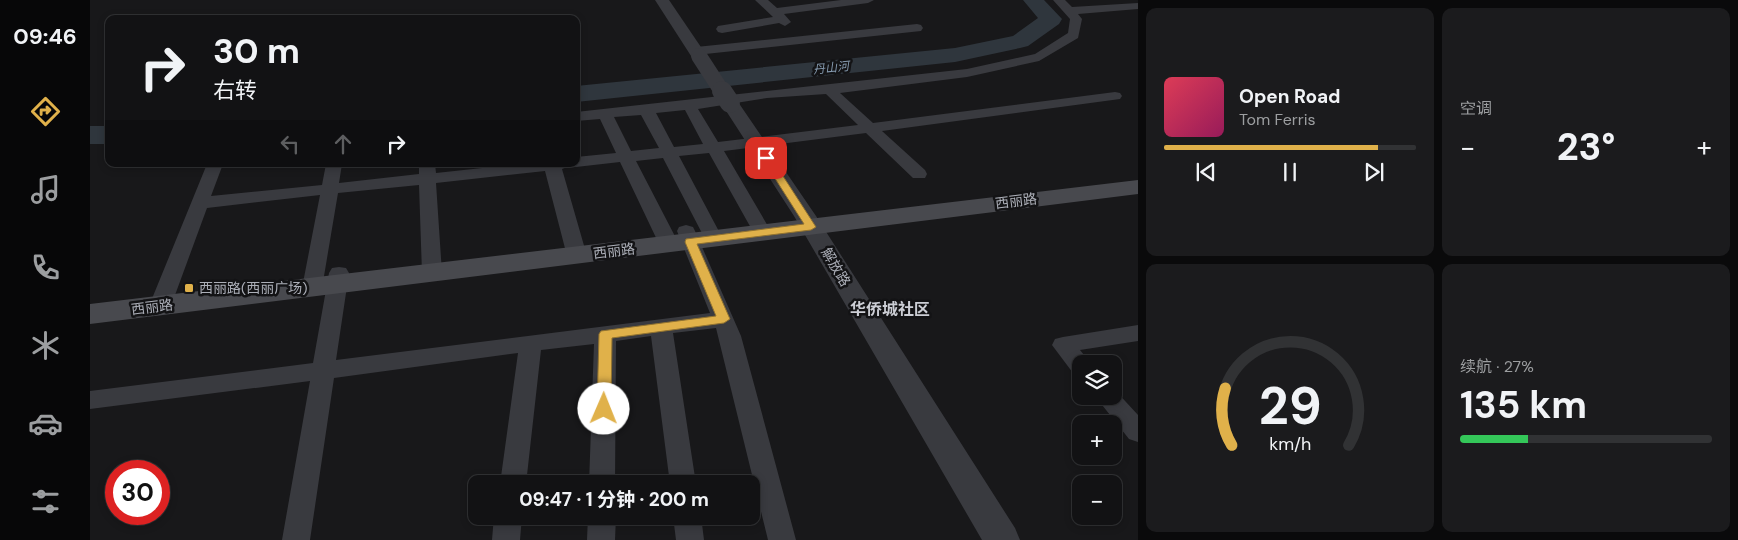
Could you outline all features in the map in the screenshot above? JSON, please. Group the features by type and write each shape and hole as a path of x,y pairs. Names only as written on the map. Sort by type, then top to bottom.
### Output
{"main road":[{"name":"西丽路","path":"808,222 1138,177"},
{"name":"西丽路","path":"90,301 163,299 325,281 760,227 1138,187"},
{"name":"西丽路","path":"90,314 163,299"}],"street":[{"name":"解放路","path":"662,0 808,222 1002,540"},
{"path":"761,0 805,40"},
{"path":"722,29 778,15 868,0"},
{"path":"835,4 872,33"},
{"path":"1064,5 1138,6"},
{"path":"580,117 689,105 767,94 829,90 967,73 1039,57 1074,35 1076,19 1064,5"},
{"path":"698,54 917,28"},
{"path":"829,90 920,174"},
{"path":"580,162 756,143 1115,96"},
{"path":"689,105 760,227"},
{"path":"646,109 669,152 689,236 730,336 782,540"},
{"path":"605,114 626,157 689,236"},
{"path":"163,299 214,167"},
{"path":"296,540 323,371 325,281 330,189 334,167"},
{"path":"200,203 330,189 428,171 501,167"},
{"path":"556,167 576,250"},
{"path":"428,171 432,268"},
{"path":"90,400 724,319"},
{"path":"661,327 682,475"},
{"path":"1072,356 1063,345 1138,333"},
{"path":"602,475 605,334"},
{"path":"513,475 530,344"},
{"path":"1115,405 1138,432"},
{"path":"506,540 507,525"},
{"path":"601,540 602,525"},
{"path":"688,525 690,540"}],"waterway":[{"name":"丹山河","path":"580,94 955,55 1020,41 1051,19 1033,0"},
{"name":"丹山河","path":"90,135 105,135"}],"place":[{"name":"西丽路(西丽广场)","path":"189,288"}],"district":[{"name":"华侨城社区","path":"890,309"}],"route":[{"path":"604,409 605,334 724,319 690,242 811,227 766,158"}]}
